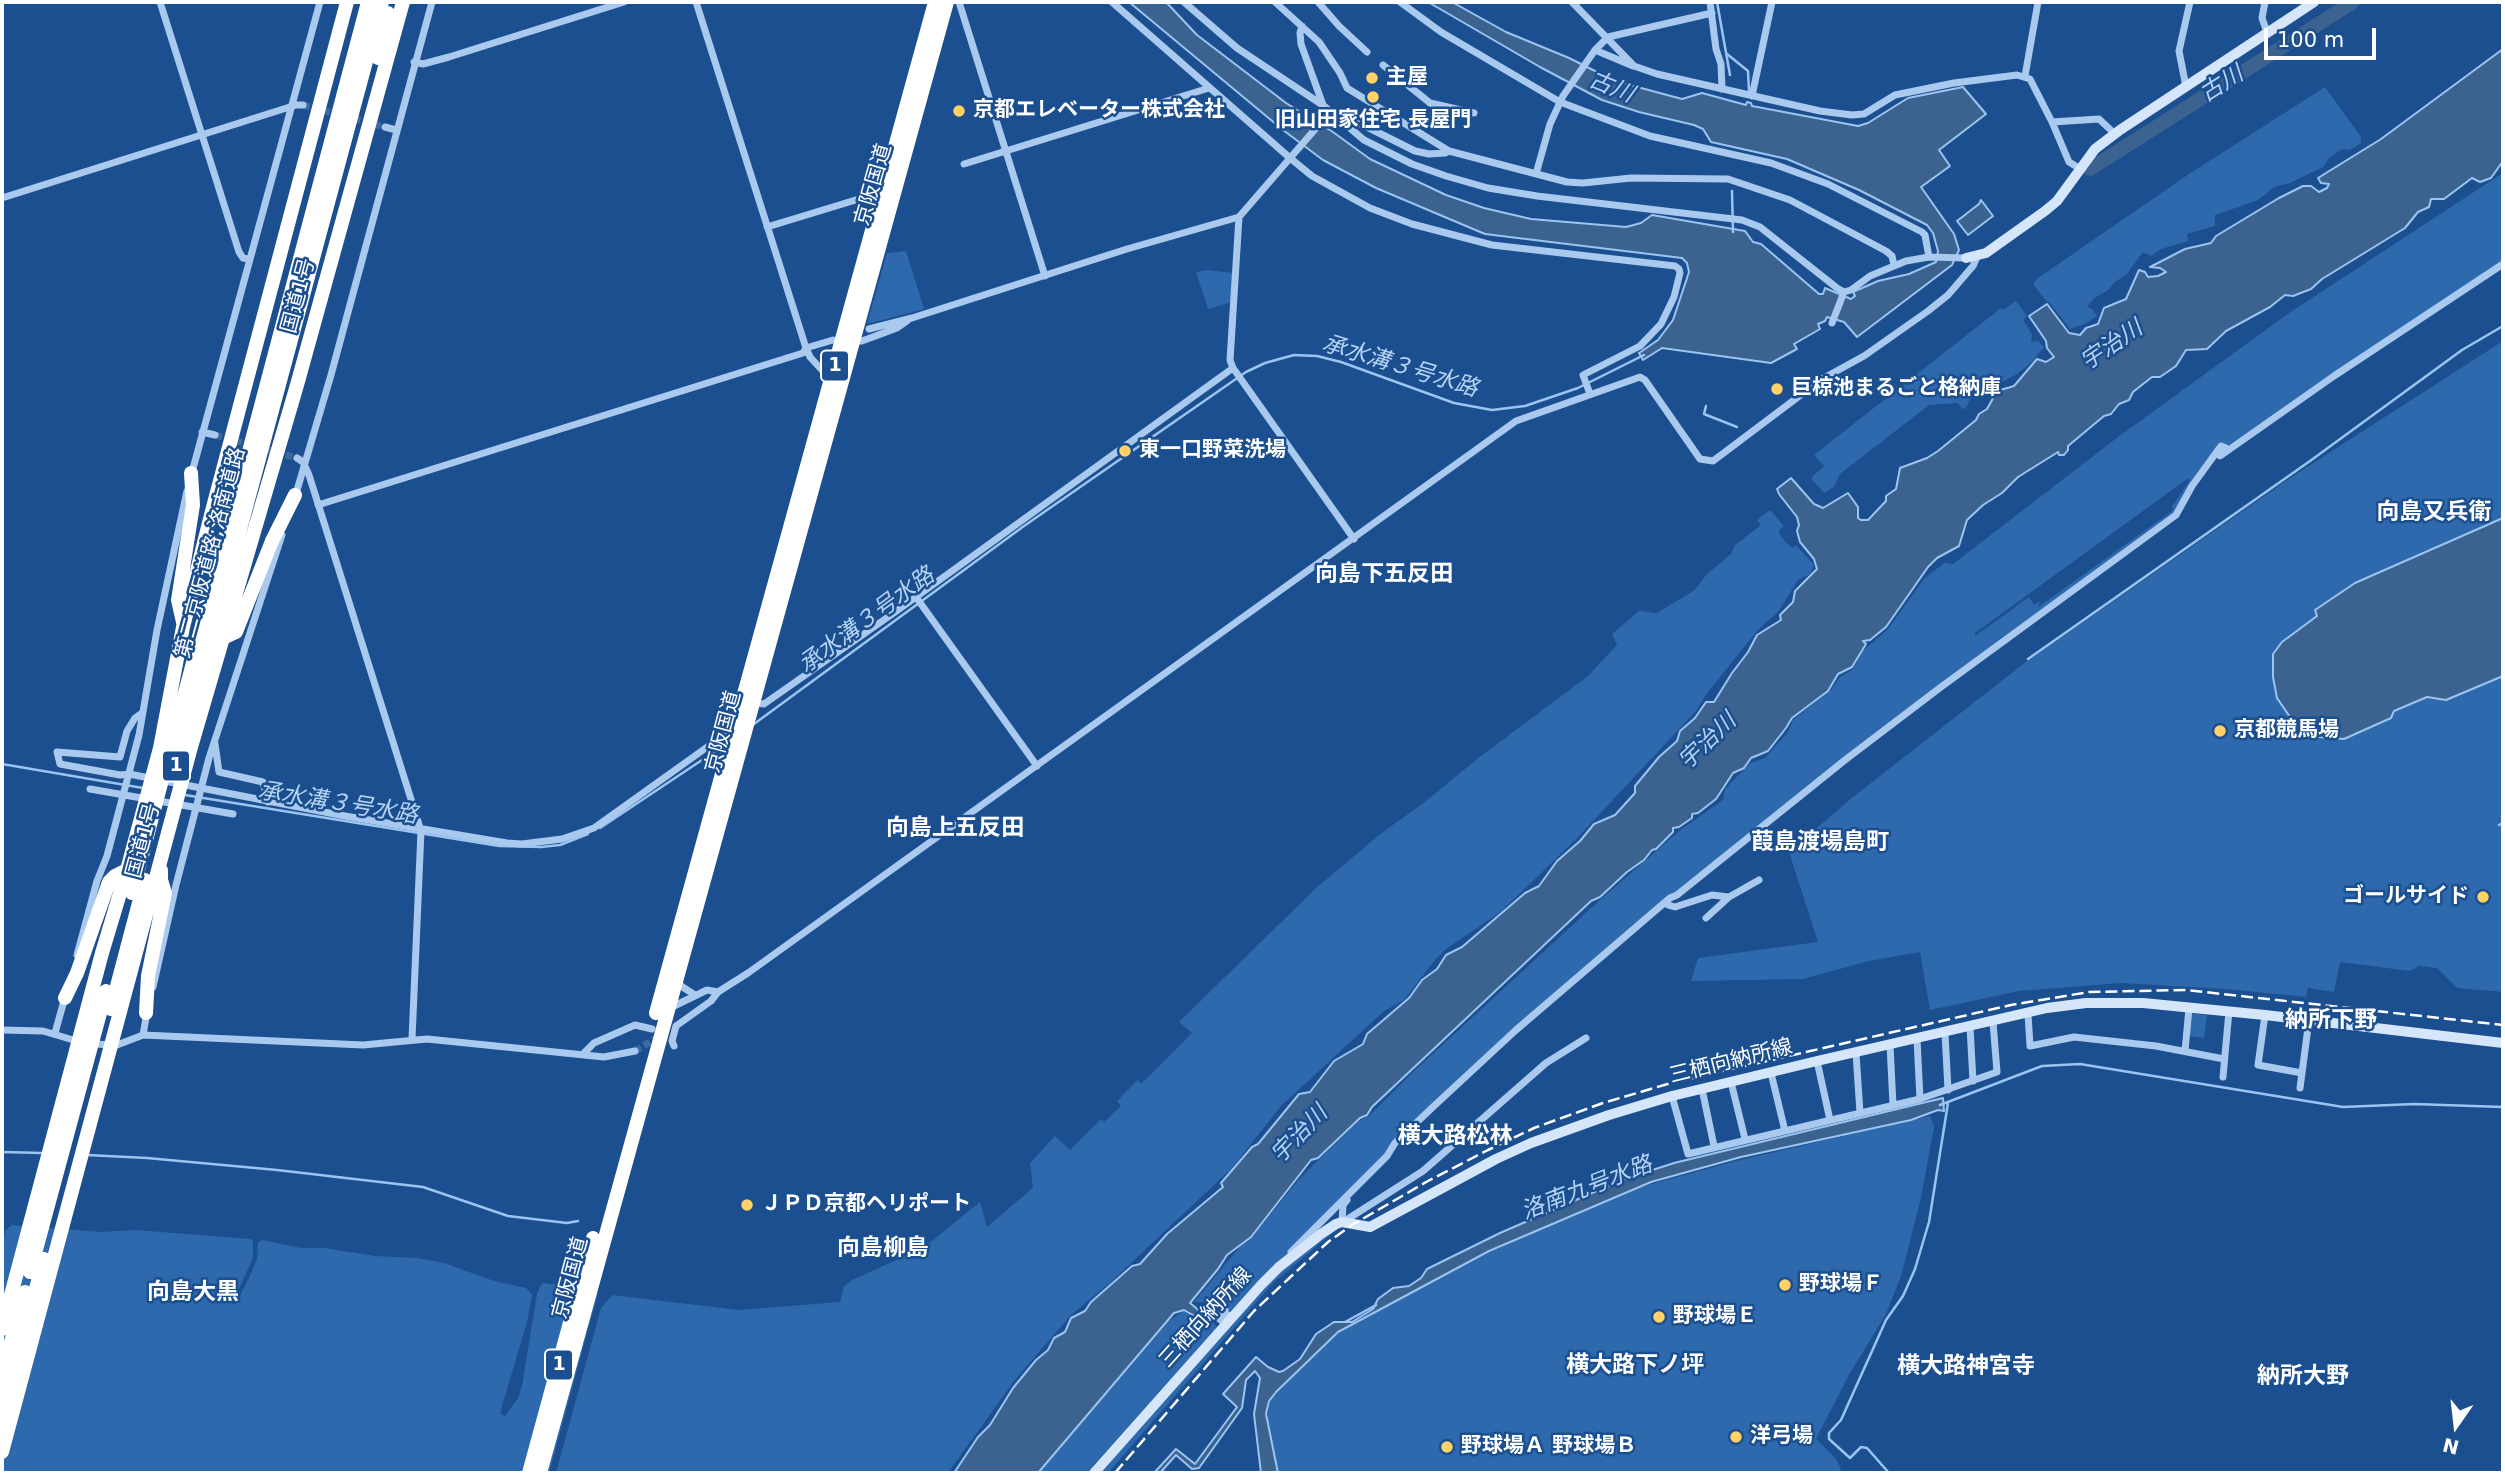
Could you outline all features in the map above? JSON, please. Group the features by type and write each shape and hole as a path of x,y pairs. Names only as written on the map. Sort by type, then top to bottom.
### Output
{"highway":[{"name":"国道1号","path":"2,1329 102,953 153,775 183,627 211,515 347,2"},
{"path":"211,515 224,493 261,385 281,314 344,53 360,2"},
{"path":"362,50 368,2"},
{"path":"362,50 382,2"},
{"path":"297,384 296,359 381,48 390,2"},
{"name":"国道1号","path":"2,1452 182,780 297,384 403,2"},
{"name":"京阪国道","path":"529,1473 677,976 831,380 934,2"},
{"name":"京阪国道","path":"741,725 754,703 947,2"},
{"name":"第二京阪道路;洛南道路","path":"91,1065 362,50"},
{"path":"183,627 178,600 193,505 191,473"},
{"path":"223,638 236,632 272,541 297,490"},
{"name":"京阪国道","path":"540,1473 652,1029 735,750"},
{"path":"146,1013 148,976 165,893 160,862"},
{"path":"65,998 77,973 109,882 127,870"},
{"name":"1","path":"2,1374 91,1065"},
{"name":"1","path":"2,1413 91,1065"}],"main road":[{"path":"1971,257 1986,253 2057,201 2095,149 2115,134 2315,2"},
{"name":"三栖向納所線","path":"1094,1473 1222,1327 1279,1267 1321,1234 1342,1223 1370,1227 1443,1186 1531,1143 1609,1115 1672,1096 1817,1061 2047,1008 2086,1003 2143,1003 2503,1043"}],"street":[{"path":"160,2 239,253 248,259"},
{"path":"55,1033 128,776 191,473 320,2"},
{"path":"144,1035 146,1013 201,790 261,596 309,455 432,2"},
{"path":"414,62 423,64 449,57 624,2"},
{"path":"696,2 806,348 810,358 831,380"},
{"path":"959,2 1045,275"},
{"path":"1112,2 1312,176 1370,208 1412,224 1492,246 1675,266 1679,269 1674,297 1667,315 1654,334 1640,345 1583,375 1589,392"},
{"path":"1184,2 1237,48 1364,141 1412,164 1489,188 1742,220 1760,227 1844,292"},
{"path":"1275,2 1328,54 1347,88 1449,150 1567,182 1631,178 1728,179 1790,200 1886,251 1892,256 1894,265"},
{"path":"1318,2 1367,52"},
{"path":"1401,2 1441,32 1561,99 1650,136 1771,163 1828,184 1922,232 1933,257"},
{"path":"1572,2 1634,66"},
{"path":"1710,2 1722,89"},
{"path":"1752,96 1772,2"},
{"path":"2025,76 2038,2"},
{"path":"2186,87 2179,51 2190,2"},
{"path":"2265,2 2262,18 2267,32"},
{"path":"1536,174 1546,135 1561,99 1608,37 1712,13"},
{"path":"1302,26 1301,44 1326,112"},
{"path":"1594,52 1657,74 1852,115 1864,114 1895,95 1966,82 2025,76 2030,79 2069,162 2079,168"},
{"path":"1383,65 1430,103 1474,113"},
{"path":"964,164 1209,88"},
{"path":"2,198 303,105 293,95"},
{"path":"1326,112 1347,117 1415,151 1429,154 1445,153 1449,150"},
{"path":"869,329 1239,217 1326,112"},
{"path":"2052,122 2099,120 2115,134"},
{"path":"385,127 396,130"},
{"path":"767,227 882,191"},
{"path":"1239,217 1230,351 1234,370 1354,539"},
{"path":"674,1046 672,1041 676,1026 718,992 1516,421 1589,392 1640,377 1645,380 1700,459 1713,461 1822,379 1864,356 1928,311 1948,295 1973,266 1971,257 1933,257 1894,265 1844,292 1832,323"},
{"path":"1216,1303 1225,1310 1217,1317 1222,1321 1387,1156 1395,1143 1473,1070 1670,898 1930,695 2176,515 2192,486 2221,446 2226,448 2220,456 2334,376 2503,264"},
{"path":"853,341 862,341 897,328 912,318"},
{"path":"318,505 803,353 806,348 833,341"},
{"path":"754,703 764,704 917,598 1234,370"},
{"path":"202,432 215,435"},
{"path":"305,468 420,830 412,1039"},
{"path":"297,490 305,481 311,483"},
{"path":"917,598 1037,766"},
{"path":"142,713 135,718 127,731 120,757 57,752 60,764 420,830 508,843 541,842 578,835 594,828 741,725"},
{"path":"215,744 219,772 264,782 268,802"},
{"path":"90,789 233,814"},
{"path":"1706,918 1728,897 1759,880"},
{"path":"1342,1223 1343,1205 1428,1115 1685,891"},
{"path":"1668,905 1675,907 1712,895 1728,897"},
{"path":"677,976 681,986 695,995"},
{"path":"667,1010 707,990 718,992"},
{"path":"2185,1051 2189,1008"},
{"path":"2223,1077 2229,1012"},
{"path":"2028,1014 2030,1046 2074,1037 2156,1046 2224,1059"},
{"path":"2265,1015 2258,1065 2302,1073"},
{"path":"2300,1088 2309,1020"},
{"path":"1672,1096 1688,1154 1920,1099 1997,1072 1993,1022"},
{"path":"583,1054 594,1043 635,1025 652,1029"},
{"path":"1970,1027 1973,1081"},
{"path":"2,1030 55,1033 88,1044 117,1045 144,1035 363,1045 412,1039 604,1058 635,1051"},
{"path":"1945,1032 1948,1090"},
{"path":"1342,1223 1423,1171 1546,1063 1586,1038"},
{"path":"1917,1039 1920,1099"},
{"path":"1889,1045 1893,1105"},
{"path":"1856,1053 1860,1113"},
{"path":"1817,1061 1830,1120"},
{"path":"1771,1073 1785,1131"},
{"path":"1731,1082 1745,1139"},
{"path":"1702,1089 1714,1146"},
{"path":"1337,1206 1342,1223"}],"shaded area":[{"path":"2325,87 2361,137 2361,143 2350,150 2342,149 2329,158 2323,167 2290,183 2274,187 2258,200 2215,215 2215,226 2187,234 2188,241 2161,249 2151,256 2143,252 2126,275 2093,299 2087,307 2097,316 2085,324 2070,329 2033,284 2189,174"},
{"path":"2503,173 2503,264 2220,456 2221,446 2176,515 1941,687 1670,898 1434,1106 1222,1321 1225,1309 1216,1303 1194,1302 1300,1178 1359,1121 1369,1116 1602,898 1683,828 1723,800 1725,789 1750,763 1765,758 1788,732 1793,720 1831,690 1839,678 1853,669 1863,651 1888,629 1924,579 1944,563 1953,564 2118,437 2289,313","holes":["2187,479 2190,480 2171,508 2172,511 2037,608 2041,601 2034,605 2029,597 1975,636 1975,633"]},
{"path":"906,251 924,309 867,324 887,253"},
{"path":"1207,270 1234,273 1232,302 1208,309 1196,272"},
{"path":"2016,301 2027,316 2023,320 2032,334 2031,342 2038,341 2044,347 2032,362 1988,390 1980,389 1977,384 1966,408 1962,409 1958,403 1929,405 1840,474 1834,487 1824,493 1811,478 1824,466 1814,455 2001,308 2003,310"},
{"name":"京都競馬場","path":"2503,341 2503,992 2457,988 2437,968 2419,966 2410,971 2340,962 2334,992 2308,988 2306,997 2121,983 2019,991 1930,1010 1920,952 1869,961 1803,979 1691,981 1698,958 1818,942 1789,852 1853,797 2022,665 2293,476"},
{"path":"1770,510 1784,526 1778,531 1786,543 1793,548 1796,545 1814,565 1810,574 1798,580 1779,611 1758,630 1707,693 1696,711 1533,881 1499,913 1446,949 1404,1000 1384,1011 1281,1106 1231,1169 1112,1281 1071,1315 1014,1381 948,1473 556,1473 601,1308 612,1295 739,1310 840,1302 844,1286 852,1280 923,1248 980,1202 987,1227 1033,1188 1030,1163 1055,1136 1070,1150 1101,1119 1104,1122 1121,1106 1117,1101 1138,1080 1141,1084 1192,1033 1179,1022 1315,889 1380,834 1588,676 1617,645 1612,634 1639,611 1657,613 1695,590 1706,575 1731,554 1735,545 1761,525 1757,520"},
{"path":"2189,1013 2207,1015 2204,1038 2187,1036"},
{"path":"1930,1116 1934,1127 1921,1198 1901,1276 1886,1314 1849,1375 1816,1439 1836,1459 1840,1473 1276,1473 1267,1419 1271,1396 1341,1330 1435,1278 1536,1230 1637,1188 1740,1160"},
{"path":"12,1225 101,1232 135,1230 251,1239 253,1258 231,1306 237,1301 249,1278 257,1259 258,1243 262,1240 301,1248 418,1258 444,1263 494,1281 526,1288 532,1295 527,1322 500,1413 505,1416 518,1398 522,1386 537,1294 542,1283 598,1293 549,1473 2,1473 2,1245 6,1230"},
{"path":"1336,1230 1273,1283 1108,1473 1099,1473 1285,1265"},
{"path":"1185,1310 1193,1316 1184,1333 1193,1340 1212,1321 1217,1327 1087,1473 1039,1473 1169,1321"}],"water":[{"path":"1129,2 1166,2 1197,35 1286,103 1370,159 1446,195 1484,208 1531,219 1626,227 1641,223 1652,215 1745,231 1753,242 1761,244 1819,294 1823,294 1825,288 1851,299 1855,296 1853,292 1878,281 1909,274 1936,262 1938,251 1933,233 1927,225 1859,190 1787,159 1711,142 1703,129 1694,125 1602,100 1428,2 1452,2 1506,32 1569,58 1615,81 1682,99 1702,93 1746,105 1747,102 1752,106 1858,126 1868,123 1908,98 1963,87 1986,114 1939,150 1950,166 1921,187 1954,234 1959,250 1952,265 1857,337 1844,322 1827,317 1818,324 1820,329 1794,344 1797,349 1771,363 1662,348 1643,360 1639,353 1658,340 1673,320 1689,272 1687,263 1682,258 1485,234 1376,188 1323,160 1283,130"},
{"name":"宇治川","path":"2503,49 2503,161 2491,178 2480,182 2472,178 2444,199 2431,199 2429,207 2418,212 2405,228 2322,279 2311,289 2293,296 2285,295 2270,307 2226,331 2207,349 2186,350 2176,366 2160,377 2152,377 2133,392 2129,400 2119,404 2111,414 2104,416 2068,446 2064,455 2059,455 2058,452 2018,477 2002,493 1983,505 1967,520 1959,546 1937,558 1928,567 1886,627 1870,640 1863,641 1866,644 1852,667 1838,674 1828,691 1792,718 1768,751 1751,758 1744,768 1733,773 1716,799 1698,813 1692,814 1692,818 1679,827 1673,828 1673,832 1644,860 1600,897 1591,901 1372,1107 1367,1115 1360,1118 1318,1158 1311,1160 1251,1237 1227,1255 1190,1303 1208,1318 1204,1324 1201,1325 1200,1319 1184,1310 1174,1313 1038,1473 954,1473 978,1437 990,1425 1013,1388 1048,1350 1054,1338 1065,1332 1071,1318 1085,1311 1091,1302 1132,1266 1140,1264 1167,1234 1223,1187 1221,1183 1252,1147 1258,1144 1299,1094 1310,1092 1334,1061 1363,1044 1367,1034 1409,998 1422,980 1437,969 1446,955 1462,947 1525,893 1539,886 1557,861 1580,841 1594,824 1615,815 1635,793 1635,786 1659,757 1677,741 1680,731 1695,718 1706,702 1714,702 1757,635 1781,620 1780,615 1793,602 1795,591 1817,569 1814,559 1800,542 1797,517 1777,489 1791,478 1814,504 1823,508 1848,493 1858,507 1858,518 1868,520 1886,501 1886,496 1896,489 1900,468 1938,451 1987,409 1997,391 2014,386 2037,359 2046,362 2054,357 2029,316 2047,304 2069,333 2080,335 2086,328 2098,324 2104,308 2126,299 2139,270 2145,272 2148,277 2158,276 2166,272 2150,267 2185,249 2211,243 2216,236 2279,198 2303,186 2311,186 2319,192 2327,188 2329,184 2321,183 2318,178 2381,139"},
{"path":"1981,200 1993,216 1968,235 1957,221"},
{"path":"2503,518 2503,676 2446,700 2427,697 2394,711 2391,718 2344,739 2318,737 2290,725 2290,717 2277,698 2273,677 2273,654 2282,642 2317,616 2315,610 2355,583"},
{"path":"1943,1098 1944,1111 1938,1110 1911,1120 1741,1157 1651,1182 1489,1251 1338,1332 1276,1392 1269,1401 1266,1414 1278,1473 1261,1473 1254,1414 1260,1378 1255,1371 1246,1380 1242,1408 1199,1468 1192,1469 1176,1455 1160,1473 1154,1473 1176,1449 1195,1464 1237,1407 1223,1394 1256,1357 1268,1367 1283,1371 1300,1359 1316,1334 1334,1322 1352,1322 1373,1309 1378,1299 1393,1288 1409,1286 1421,1278 1427,1269 1500,1233 1622,1180 1674,1163"}],"waterway":[{"path":"1717,2 1730,75"},
{"name":"古川","path":"2090,169 2353,2"},
{"path":"1727,54 1748,71 1749,91"},
{"path":"1732,191 1733,232"},
{"path":"2028,659 2310,461 2462,350 2503,326"},
{"name":"承水溝３号水路","path":"754,724 1024,526 1246,372 1265,363 1294,355 1317,356 1341,362 1454,403 1492,410 1525,406 1578,388 1644,355"},
{"path":"1706,406 1704,414 1737,427"},
{"name":"承水溝３号水路","path":"600,828 723,746"},
{"name":"承水溝３号水路","path":"2,764 143,788"},
{"name":"承水溝３号水路","path":"185,795 499,846 560,845 588,834"},
{"path":"2499,825 2503,823"},
{"path":"1940,1105 2042,1066 2080,1064 2343,1107 2414,1104 2503,1107"},
{"path":"1889,1473 1867,1448 1861,1447 1850,1458 1829,1439 1829,1433 1841,1420 1886,1320 1903,1296 1915,1269 1929,1222 1948,1103"},
{"path":"2,1152 42,1153"},
{"path":"87,1155 277,1170 423,1187 508,1216 567,1223 578,1221"},
{"name":"洛南九号水路","path":"1345,1322 1376,1305"}],"tunnel":[{"path":"303,105 385,127"},
{"path":"215,435 297,458"},
{"path":"635,1051 660,1036"}],"railway":[{"path":"1115,1473 1254,1311 1328,1242 1428,1181 1488,1150 1534,1128 1603,1103 1671,1083 2011,1005 2089,992 2186,990 2503,1025"}],"place":[{"name":"主屋","path":"1372,78"},
{"name":"旧山田家住宅 長屋門","path":"1373,97"},
{"name":"京都エレベーター株式会社","path":"959,111"},
{"name":"巨椋池まるごと格納庫","path":"1777,389"},
{"name":"東一口野菜洗場","path":"1125,451"},
{"name":"京都競馬場","path":"2220,731"},
{"name":"ゴールサイド","path":"2483,897"},
{"name":"ＪＰＤ京都ヘリポート","path":"747,1205"},
{"name":"野球場Ｆ","path":"1785,1285"},
{"name":"野球場Ｅ","path":"1659,1317"},
{"name":"洋弓場","path":"1736,1437"},
{"name":"野球場Ａ 野球場Ｂ","path":"1447,1447"}],"district":[{"name":"向島又兵衛","path":"2434,513"},
{"name":"向島下五反田","path":"1384,575"},
{"name":"向島上五反田","path":"955,829"},
{"name":"葭島渡場島町","path":"1820,843"},
{"name":"納所下野","path":"2331,1021"},
{"name":"横大路松林","path":"1455,1137"},
{"name":"向島柳島","path":"883,1249"},
{"name":"向島大黒","path":"193,1293"},
{"name":"横大路下ノ坪","path":"1635,1366"},
{"name":"横大路神宮寺","path":"1966,1367"},
{"name":"納所大野","path":"2303,1377"}]}
